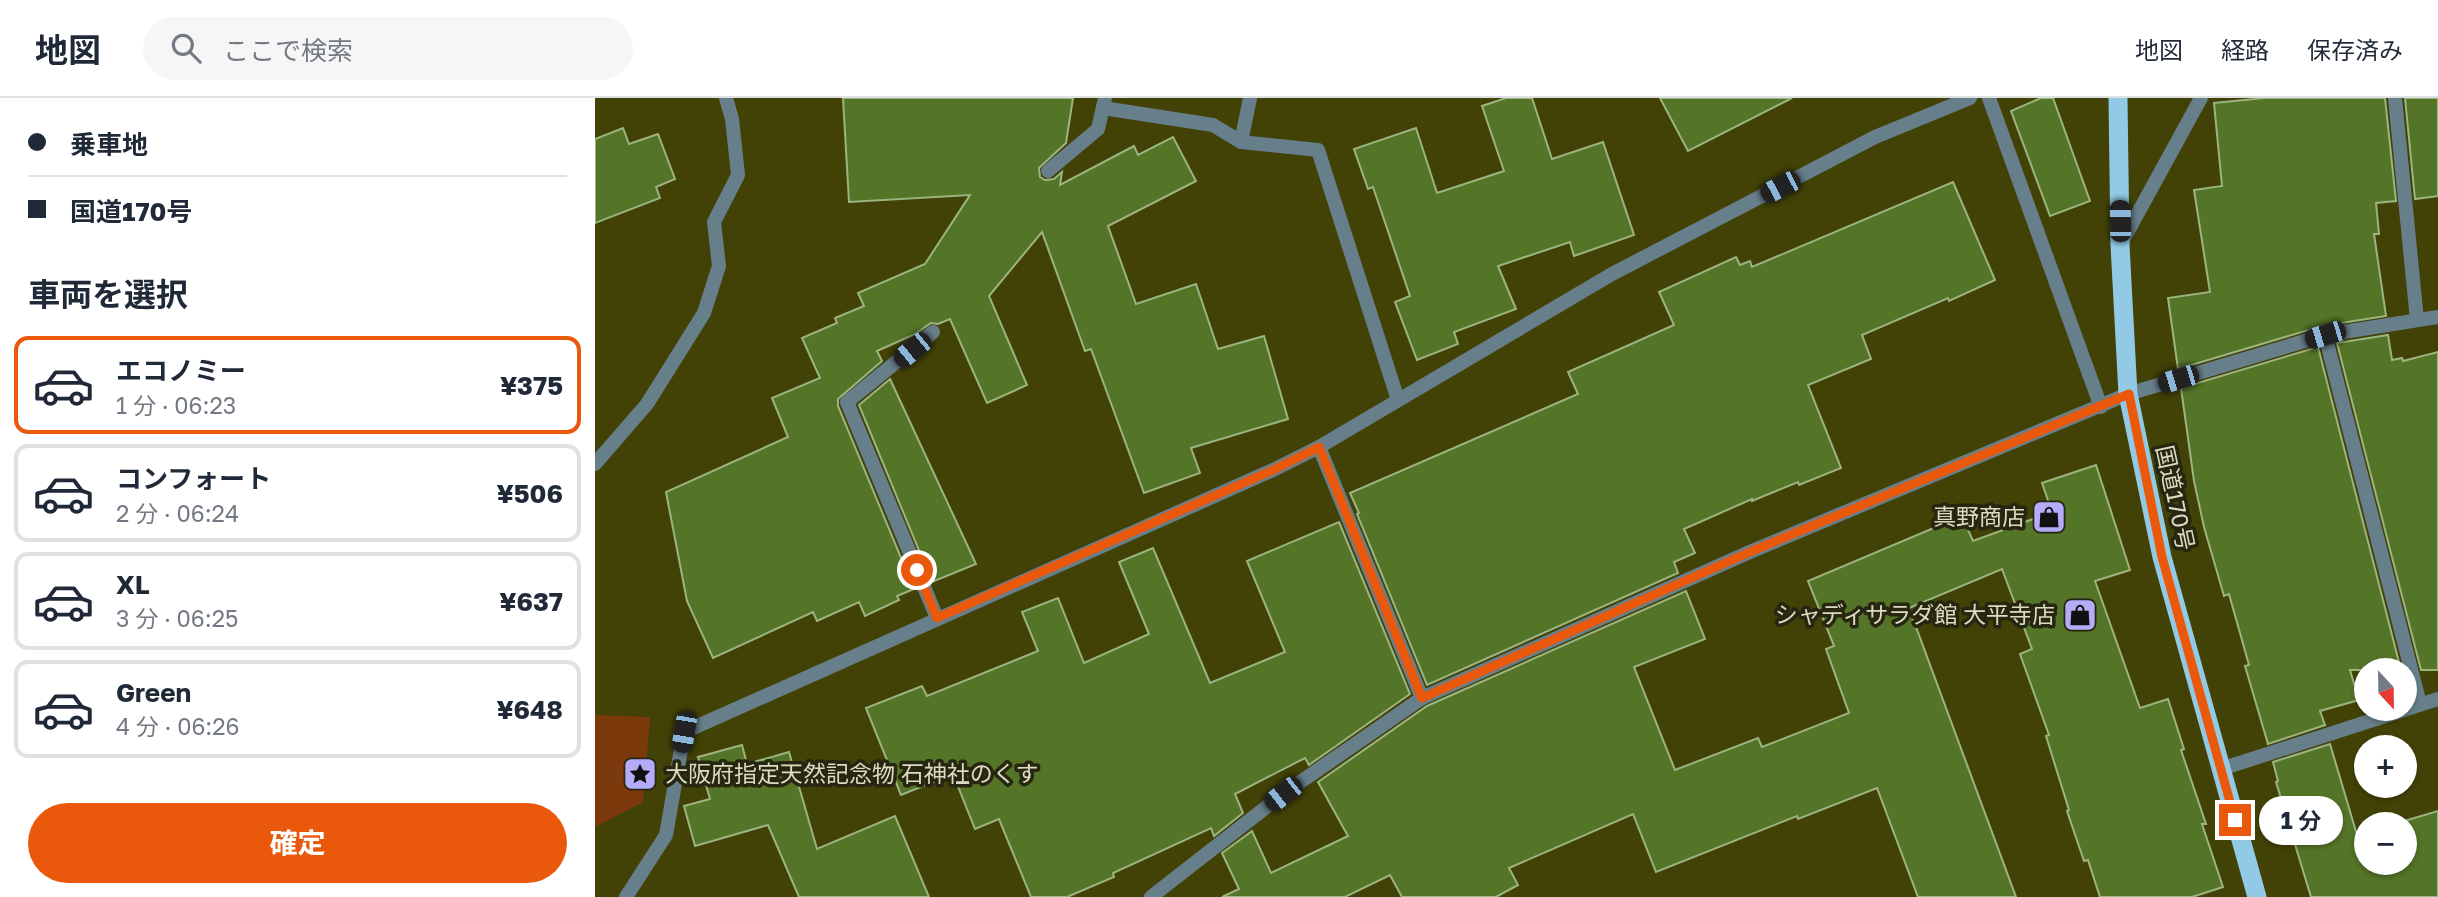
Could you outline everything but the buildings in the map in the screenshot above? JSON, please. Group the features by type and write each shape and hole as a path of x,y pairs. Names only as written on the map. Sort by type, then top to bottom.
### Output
{"highway":[{"name":"国道170号","path":"2118,98 2120,245 2129,394 2162,557 2257,897"}],"street":[{"path":"595,464 647,404 704,313 719,267 714,222 738,175 732,119 726,98"},
{"path":"1241,142 1250,98"},
{"path":"626,897 666,835 684,732 1319,447 1624,268 1875,137 1971,98"},
{"path":"1989,98 2101,407"},
{"path":"2120,245 2201,98"},
{"path":"2395,98 2417,320"},
{"path":"1048,171 1098,129 1104,103 1213,125 1241,142 1318,150 1398,400"},
{"path":"1151,897 1283,794 1422,698 1752,551 2129,394 2325,335 2438,317"},
{"path":"933,332 847,402 937,618"},
{"path":"2325,335 2420,704"},
{"path":"1319,447 1422,698"},
{"path":"2221,769 2438,699"}],"shaded area":[{"path":"595,715 650,717 643,802 595,827"}],"place":[{"name":"真野商店","path":"2049,517"},
{"name":"シャディサラダ館 大平寺店","path":"2080,615"},
{"name":"大阪府指定天然記念物 石神社のくす","path":"640,774"}],"route":[{"path":"917,570 937,618 1273,470 1319,447 1422,698 1752,551 2129,394 2162,557 2235,820"}]}
